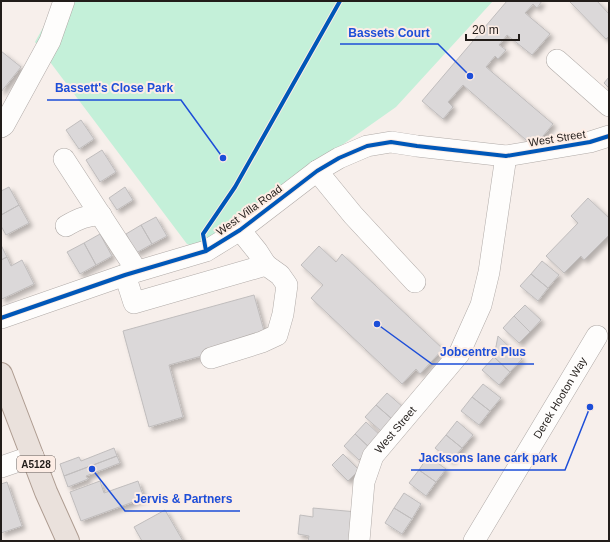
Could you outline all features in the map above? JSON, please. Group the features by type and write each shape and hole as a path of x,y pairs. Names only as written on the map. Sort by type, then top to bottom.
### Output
{"main road":[{"name":"A5128","path":"1,374 49,498 68,541"}],"street":[{"path":"1,127 4,125 50,41 64,1"},
{"path":"557,60 609,106"},
{"name":"West Street","path":"359,541 364,482 373,456 459,354 481,305 489,272 506,156 590,142 609,136"},
{"name":"West Villa Road","path":"1,318 131,273 206,251 240,230 317,171 339,158 367,146 391,142 506,156"},
{"path":"64,159 101,215 131,273 134,303 266,265"},
{"path":"317,171 353,215 415,282"},
{"path":"66,226 90,215 101,215"},
{"path":"211,358 262,342 277,335 283,314 287,286 280,275 266,265 240,230"},
{"name":"Derek Hooton Way","path":"474,541 597,336"},
{"path":"1,467 33,456"}],"green space":[{"path":"58,1 493,1 396,107 251,209 206,251 187,244 35,42"}],"building":[{"path":"507,1 542,1 537,8 533,4 525,13 550,34 532,55 507,35 499,45 506,50 498,59 495,56 486,67 553,124 534,147 463,85 448,102 453,107 443,119 422,101"},
{"path":"569,1 597,1 609,14 609,36 606,39"},
{"path":"1,51 21,67 1,92"},
{"path":"609,77 609,88 604,83"},
{"path":"81,120 94,139 79,149 66,130"},
{"path":"102,150 116,172 100,182 86,160"},
{"path":"9,187 19,205 1,215 1,191"},
{"path":"125,187 133,200 117,210 109,198"},
{"path":"588,198 609,218 609,235 584,260 581,256 564,273 546,256 578,223 571,216"},
{"path":"19,205 29,223 6,235 1,226 1,215"},
{"path":"156,217 167,236 152,244 141,225"},
{"path":"141,225 152,244 136,253 126,234"},
{"path":"100,234 112,256 96,265 84,243"},
{"path":"84,243 96,265 80,274 67,252"},
{"path":"1,245 7,257 1,260"},
{"path":"319,246 336,262 342,254 443,349 420,374 416,369 402,384 311,298 323,285 301,265"},
{"path":"7,257 11,266 22,260 34,284 2,299 1,260"},
{"path":"542,261 559,275 548,288 531,274"},
{"path":"531,274 548,288 538,301 520,286"},
{"path":"254,295 266,338 169,365 183,417 149,427 123,331"},
{"path":"525,305 541,320 530,332 514,316"},
{"path":"514,316 530,332 519,343 503,328"},
{"path":"498,336 522,359 510,372 494,357"},
{"path":"494,357 510,372 499,385 482,370"},
{"path":"483,384 501,398 490,411 472,397"},
{"path":"387,393 403,407 392,419 376,405"},
{"path":"472,397 490,411 479,425 461,411"},
{"path":"376,405 392,419 381,431 365,417"},
{"path":"457,421 473,435 462,448 446,435"},
{"path":"366,422 382,437 371,449 355,434"},
{"path":"355,434 371,449 359,460 344,446"},
{"path":"446,435 462,448 451,461 435,448"},
{"path":"114,448 117,456 64,476 60,464 79,457 81,461"},
{"path":"343,454 359,470 348,481 332,465"},
{"path":"117,456 120,463 86,476 88,479 68,487 64,476"},
{"path":"428,456 446,469 436,482 419,470"},
{"path":"419,470 436,482 426,496 409,483"},
{"path":"100,481 104,493 138,481 144,498 81,521 70,492"},
{"path":"7,482 22,526 1,533 1,484"},
{"path":"404,493 421,504 412,519 394,508"},
{"path":"313,508 357,512 354,541 308,541 309,536 298,534 300,515 313,517"},
{"path":"394,508 412,519 402,534 385,523"},
{"path":"165,510 183,541 142,541 134,527"}],"cycle path":[{"path":"206,251 203,234 235,187 340,1"},
{"path":"1,318 125,275 206,251 240,230 317,171 339,158 367,146 391,142 506,156 590,142 609,136"}],"place":[{"name":"Bassets Court","path":"470,76"},
{"name":"Bassett's Close Park","path":"223,158"},
{"name":"Jobcentre Plus","path":"377,324"},
{"name":"Jacksons lane cark park","path":"590,407"},
{"name":"Jervis & Partners","path":"92,469"}]}
